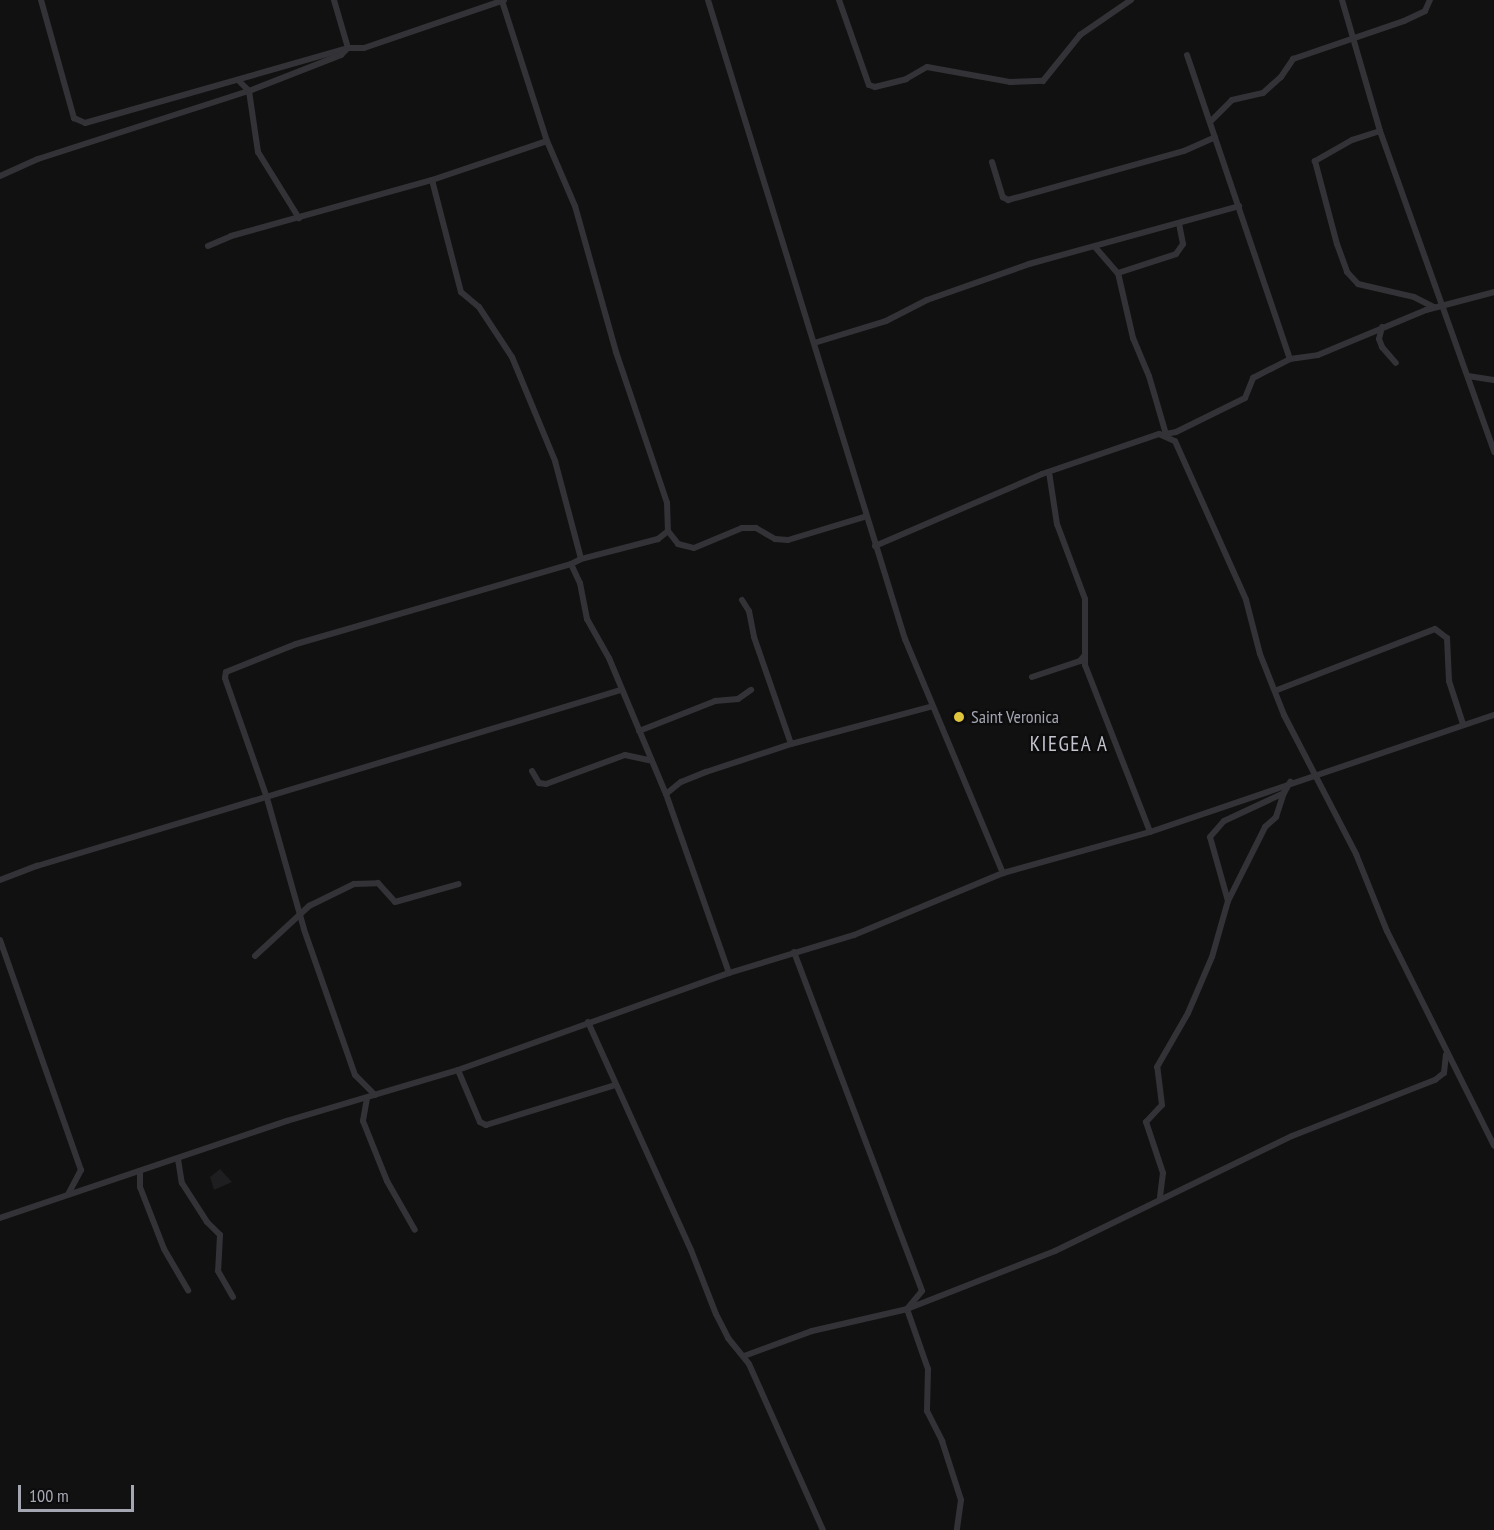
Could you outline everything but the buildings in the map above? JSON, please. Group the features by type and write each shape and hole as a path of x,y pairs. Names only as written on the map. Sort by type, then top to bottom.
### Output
{"street":[{"path":"41,0 74,118 80,123 240,82 348,48 387,41 503,0 547,141 586,239 616,352 667,502 668,531 678,543 694,548 742,528 756,528 788,540 864,517"},
{"path":"334,0 348,48"},
{"path":"708,0 814,343 864,517 930,706 1003,873"},
{"path":"838,0 869,85 874,87 906,79 927,68 1010,82 1043,81 1049,77 1057,59 1080,35 1131,0"},
{"path":"1342,0 1380,131 1445,306 1494,452"},
{"path":"1210,122 1232,100 1263,93 1281,77 1293,59 1425,10 1430,0"},
{"path":"0,176 38,159 249,91 320,64 348,48"},
{"path":"1187,55 1290,359"},
{"path":"240,82 249,91 258,152 299,218"},
{"path":"1380,131 1352,140 1315,161 1337,244 1347,272 1358,284 1414,297 1434,308"},
{"path":"992,162 1003,197 1008,200 1184,151 1215,137"},
{"path":"208,246 432,180 547,141"},
{"path":"432,180 461,292 479,307 512,357 555,460 581,559"},
{"path":"814,343 886,321 927,300 1029,264 1239,206"},
{"path":"1118,273 1176,254 1183,244 1179,223"},
{"path":"1095,247 1118,273 1133,338 1149,376 1162,434 1175,441 1208,509 1246,600 1260,654 1277,690 1288,724 1315,774 1446,1055 1494,1146"},
{"path":"875,546 1049,472 1162,434 1176,432 1245,398 1253,378 1290,359 1318,355 1382,327 1434,308 1494,292"},
{"path":"1382,327 1378,339 1396,363"},
{"path":"1468,376 1494,380"},
{"path":"1049,472 1057,524 1085,600 1084,655 1096,701 1150,832"},
{"path":"375,1095 355,1075 300,915 267,798 225,678 231,668 296,644 571,564 581,559 649,543 668,531"},
{"path":"571,564 580,583 587,619 666,794 729,973"},
{"path":"742,600 749,611 757,647 791,744"},
{"path":"1277,690 1435,629 1447,638 1449,681 1463,724"},
{"path":"1032,677 1080,661 1084,655"},
{"path":"0,880 621,690"},
{"path":"639,731 715,701 738,699 751,690"},
{"path":"666,794 689,779 791,744 930,706"},
{"path":"0,1218 68,1194 458,1070 729,973 854,935 1003,873 1150,832 1290,782 1494,715"},
{"path":"532,771 539,783 546,784 625,755 649,760"},
{"path":"1160,1197 1162,1173 1146,1122 1162,1105 1156,1067 1188,1012 1212,957 1228,901 1265,827 1276,818 1290,782"},
{"path":"1228,901 1210,837 1224,821 1284,793"},
{"path":"255,956 300,915 354,884 378,883 395,902 459,884"},
{"path":"0,940 81,1170 68,1194"},
{"path":"794,952 922,1291 907,1309"},
{"path":"588,1022 691,1250 716,1314 728,1338 744,1356 823,1530"},
{"path":"744,1356 812,1331 907,1309 1055,1251 1137,1214 1160,1197 1292,1136 1436,1080 1443,1073 1446,1055"},
{"path":"458,1070 480,1122 486,1125 615,1085"},
{"path":"367,1098 363,1121 387,1181 415,1230"},
{"path":"178,1159 182,1183 207,1222 220,1235 218,1271 233,1298"},
{"path":"140,1171 140,1187 164,1249 188,1290"},
{"path":"907,1309 928,1369 927,1411 942,1441 961,1500 957,1530"}],"shaded area":[{"path":"220,1169 232,1182 214,1190 210,1177"}],"place":[{"name":"Saint Veronica","path":"959,717"}],"district":[{"name":"KIEGEA A","path":"1069,744"}]}
